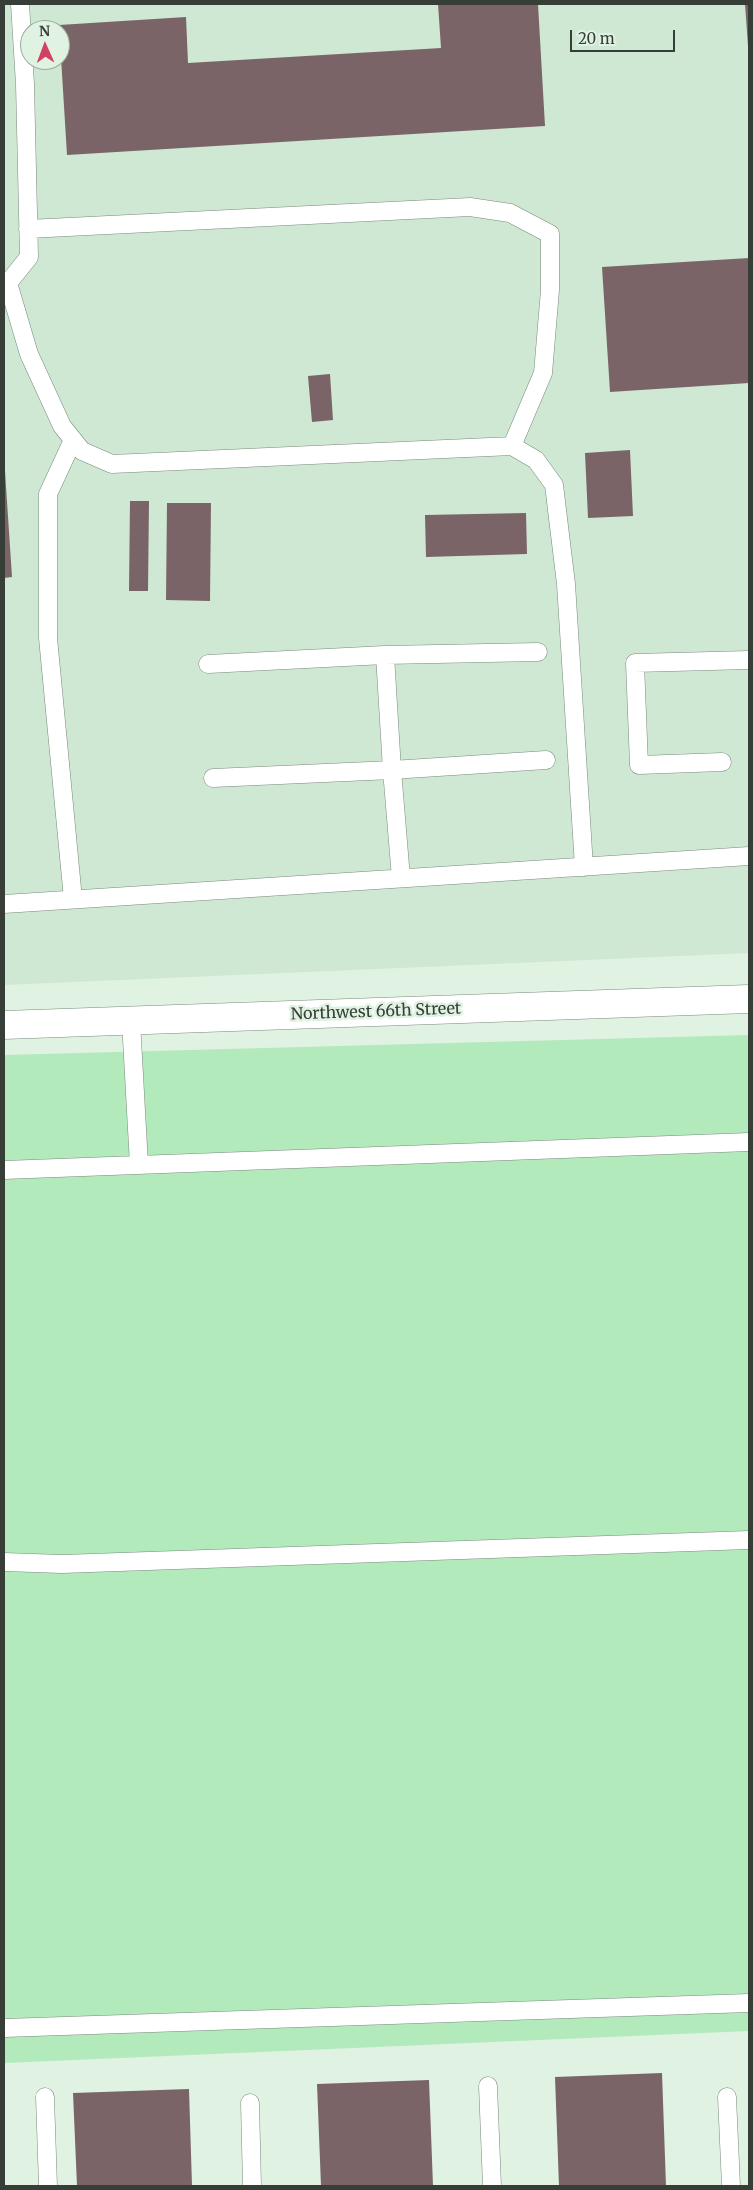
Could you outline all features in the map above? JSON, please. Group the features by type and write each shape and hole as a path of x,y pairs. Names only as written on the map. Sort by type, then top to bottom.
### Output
{"street":[{"name":"Northwest 66th Street","path":"4,1025 749,999"}],"lane":[{"path":"20,4 25,84 29,257 6,284 29,354 62,426 82,451 112,464 512,446 536,460 554,485 566,584 584,867"},
{"path":"28,229 470,207 510,212 550,234 550,290 543,373 512,446"},
{"path":"73,440 48,494 48,638 73,899"},
{"path":"208,664 385,655 538,652"},
{"path":"385,655 401,878"},
{"path":"722,762 639,765 636,663 749,660"},
{"path":"213,778 392,770 546,760"},
{"path":"4,904 749,856"},
{"path":"131,1021 139,1165"},
{"path":"4,1170 749,1142"},
{"path":"4,1562 62,1564 749,1540"},
{"path":"4,2028 749,2003"},
{"path":"488,2086 492,2186"},
{"path":"45,2097 48,2186"},
{"path":"728,2097 731,2186"},
{"path":"250,2103 252,2186"}],"shaded area":[{"path":"4,4 749,4 749,953 4,985"}],"green space":[{"path":"749,1035 749,2031 4,2063 4,1055"}],"building":[{"path":"438,4 538,4 545,126 67,155 62,70 70,70 70,24 186,17 188,63 441,48"},
{"path":"745,4 749,4 749,46 748,46"},
{"path":"749,258 749,383 610,392 602,267"},
{"path":"330,374 333,420 312,422 308,376"},
{"path":"630,450 633,516 588,518 585,453"},
{"path":"4,456 12,577 4,578"},
{"path":"130,501 149,501 148,591 129,591"},
{"path":"167,503 211,503 210,601 166,600"},
{"path":"526,513 527,554 426,557 425,515"},
{"path":"662,2073 666,2186 559,2186 555,2077"},
{"path":"429,2080 433,2186 321,2186 317,2084"},
{"path":"189,2089 192,2186 77,2186 73,2093"}]}
